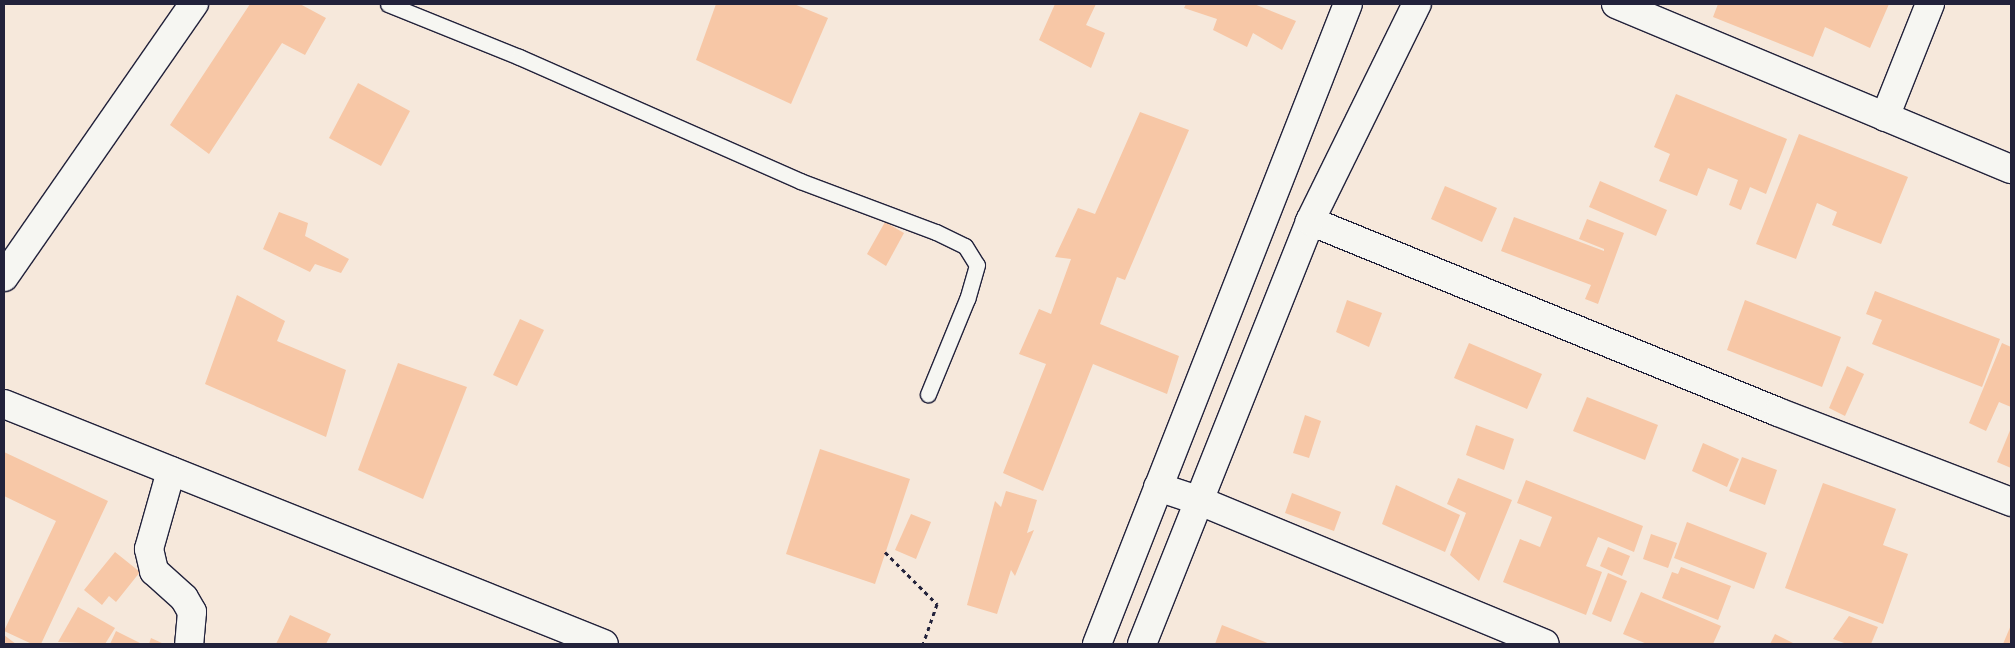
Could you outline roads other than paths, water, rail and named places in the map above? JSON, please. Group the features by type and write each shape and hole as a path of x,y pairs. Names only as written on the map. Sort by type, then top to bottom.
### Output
{"street":[{"path":"4,277 194,4"},
{"path":"1097,644 1348,4"},
{"path":"1142,644 1310,221 1417,4"},
{"path":"1616,4 2011,169"},
{"path":"1885,117 1930,4"},
{"path":"1310,221 1778,412 2011,502"},
{"path":"4,404 604,644"},
{"path":"171,471 149,549 154,571 184,598 192,612 189,644"},
{"path":"1158,487 1200,501 1545,644"}],"lane":[{"path":"388,4 519,58 800,181 936,232 965,246 977,265 967,299 928,394"}]}
